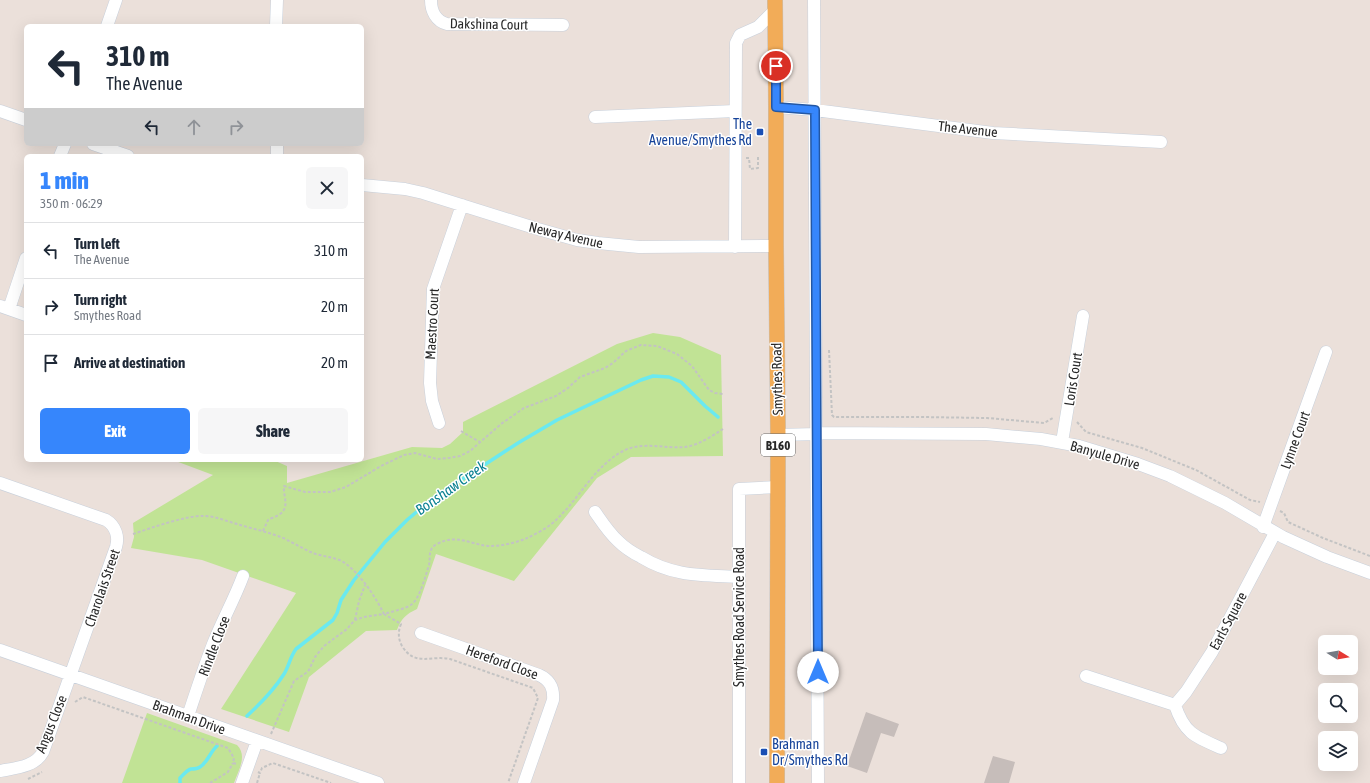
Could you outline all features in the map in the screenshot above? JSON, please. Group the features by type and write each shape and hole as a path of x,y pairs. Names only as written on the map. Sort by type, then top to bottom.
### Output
{"main road":[{"name":"Smythes Road","path":"775,5 778,435 777,783"}],"street":[{"path":"108,24 116,0"},
{"path":"276,24 277,0"},
{"name":"Dakshina Court","path":"431,0 434,13 438,19 447,24 563,25"},
{"path":"814,0 818,783"},
{"path":"735,247 736,41 740,36 763,24 775,5"},
{"name":"The Avenue","path":"776,107 815,110 994,133 1160,142"},
{"path":"0,111 24,119"},
{"path":"595,117 735,111"},
{"path":"100,146 122,154"},
{"name":"Neway Avenue","path":"364,185 405,189 422,193 462,204 559,236 598,243 639,247 776,246"},
{"name":"Maestro Court","path":"438,423 434,410 430,383 433,289 462,204"},
{"path":"24,262 4,307 24,314"},
{"name":"Loris Court","path":"1062,442 1083,316"},
{"name":"Lynne Court","path":"1263,527 1326,352"},
{"name":"Banyule Drive","path":"778,435 817,433 986,434 1023,436 1062,442 1122,458 1161,473 1218,500 1263,527 1327,558 1370,573"},
{"name":"Charolais Street","path":"0,482 106,520 111,523 116,531 118,538 116,548 71,675"},
{"name":"Smythes Road Service Road","path":"739,783 739,489 778,487"},
{"path":"595,512 622,546 653,564 668,570 687,574 739,577"},
{"name":"Earls Square","path":"1175,705 1197,676 1212,652 1275,533"},
{"name":"Rindle Close","path":"188,716 213,644 243,576"},
{"name":"Hereford Close","path":"421,633 540,675 549,682 553,691 553,700 524,783"},
{"name":"Brahman Drive","path":"0,650 378,783"},
{"name":"Angus Close","path":"0,771 29,764 37,760 41,755 71,675"},
{"path":"1086,676 1175,705 1184,725 1195,736 1221,748"},
{"path":"242,783 262,742"}],"path":[{"path":"263,531 268,520 283,511 285,504 283,493 284,486 310,493 336,491 346,488 381,466 404,455 414,453 437,459 455,458 470,451 501,424 524,408 556,396 580,377 605,368 626,351 641,345 657,346 677,354 692,366 709,390 715,393 723,394"},
{"path":"262,742 294,680 309,670 315,657 324,646 347,629 355,620 364,616 384,614 410,606 415,601 429,564 430,550 436,544 446,540 458,539 493,546 524,539 555,522 603,466 622,451 638,447 689,446 707,439 724,429"},
{"path":"461,430 480,442"},
{"path":"133,534 189,518 204,516 279,536 296,546 313,553 341,560 361,579 375,598 384,614 401,624 399,632 400,643 406,652 413,657 421,659 450,659 533,688 538,698 508,783"},
{"path":"355,620 359,601 365,585"},
{"path":"73,708 75,701 83,697 228,748 234,758 228,772 210,783"},
{"path":"232,763 260,773"},
{"path":"257,783 262,768 273,763 331,783"},
{"path":"26,779 34,777 43,771"}],"green space":[{"path":"653,333 680,337 721,355 723,456 631,457 597,478 514,581 436,554 417,609 404,617 397,630 366,631 309,677 289,732 221,709 296,593 202,560 131,548 134,537 133,523 213,475 178,462 278,462 287,466 287,483 412,447 442,448 450,444 463,432 463,422 617,344"},
{"path":"147,713 237,745 242,754 242,759 240,769 234,783 122,783"}],"building":[{"path":"866,712 899,724 894,737 881,733 867,773 847,766"},
{"path":"993,756 1015,762 1009,783 984,783"}],"waterway":[{"name":"Bonshaw Creek","path":"247,716 276,686 286,671 296,649 333,620 341,600 354,580 385,542 407,520 432,499 518,443 557,420 641,380 653,376 669,377 681,382 718,417"},
{"name":"Bonshaw Creek","path":"180,783 180,778 187,771 203,765 217,746"}],"place":[{"name":"The Avenue/Smythes Rd","path":"760,132"},
{"name":"Brahman Dr/Smythes Rd","path":"764,752"}],"route":[{"path":"776,66 776,107 815,110 818,672"}]}
